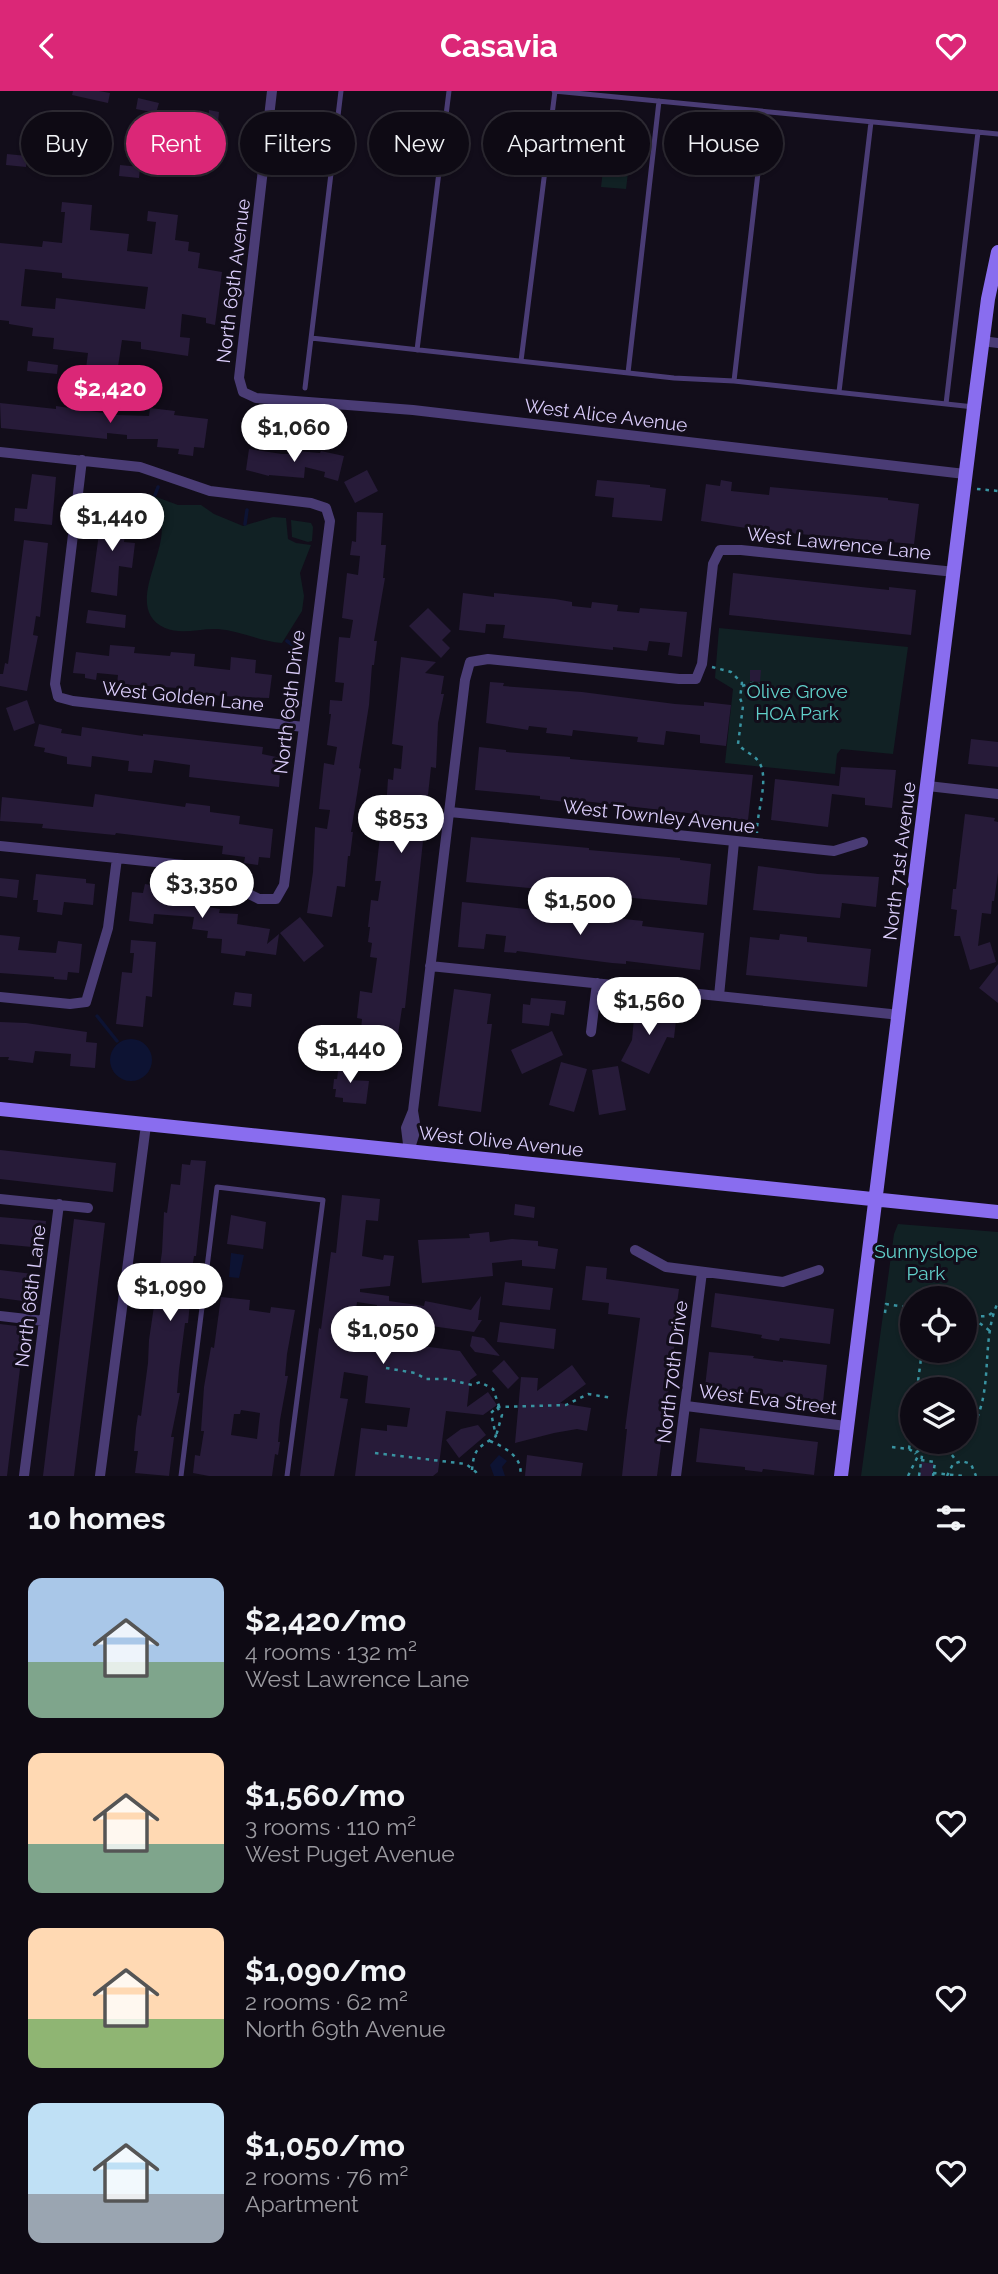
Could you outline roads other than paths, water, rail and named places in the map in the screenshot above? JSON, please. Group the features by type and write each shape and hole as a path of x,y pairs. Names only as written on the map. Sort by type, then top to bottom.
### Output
{"street":[{"name":"North 69th Avenue","path":"243,392 239,378 272,91"},
{"name":"North 71st Avenue","path":"841,1476 982,341 998,252"},
{"path":"982,341 998,343"},
{"name":"West Alice Avenue","path":"243,392 256,398 426,412 965,481"},
{"path":"0,452 82,460"},
{"name":"North 69th Drive","path":"82,460 140,467 210,491 311,503 327,508 330,521 285,885 276,899 258,899 196,868 117,858"},
{"name":"West Golden Lane","path":"82,460 55,684 58,697 72,701 304,727"},
{"name":"West Lawrence Lane","path":"450,812 465,680 470,662 488,659 679,680 696,679 702,664 713,564 720,550 955,572"},
{"path":"928,786 998,793"},
{"path":"409,1152 416,1129 413,1111 450,812"},
{"name":"West Townley Avenue","path":"450,812 834,851 863,842"},
{"path":"719,996 734,842"},
{"path":"0,846 117,858 108,928 86,1002 70,1004 0,997"},
{"path":"430,966 900,1015"},
{"path":"591,1033 597,983"},
{"name":"West Olive Avenue","path":"0,1109 998,1213"},
{"path":"100,1476 146,1125"},
{"path":"0,1199 88,1208"},
{"name":"North 68th Lane","path":"24,1476 59,1205"},
{"path":"635,1250 666,1267 783,1282 819,1270"},
{"name":"North 70th Drive","path":"676,1476 702,1272"},
{"path":"0,1316 44,1321"},
{"name":"West Eva Street","path":"686,1406 846,1426"}],"lane":[{"path":"305,388 341,91"},
{"path":"418,349 449,91"},
{"path":"521,361 554,91 765,112"},
{"path":"628,373 659,101"},
{"path":"783,114 998,134"},
{"path":"839,392 871,122"},
{"path":"946,404 978,132"},
{"path":"734,381 758,175"},
{"path":"311,338 974,407"},
{"path":"181,1476 217,1187 323,1199 287,1476"}],"water":[{"path":"131,1039 146,1045 152,1060 146,1075 131,1081 116,1075 110,1060 116,1045"},
{"path":"231,1253 244,1255 239,1278 229,1277"},
{"path":"499,1455 507,1461 502,1467 505,1476 494,1476 490,1465"}],"waterway":[{"path":"155,495 158,487"},
{"path":"245,524 247,510"},
{"path":"287,641 301,651"},
{"path":"97,1016 117,1041"}],"park label":[{"name":"Olive Grove HOA Park","path":"797,702"},
{"name":"Sunnyslope Park","path":"926,1262"}]}
